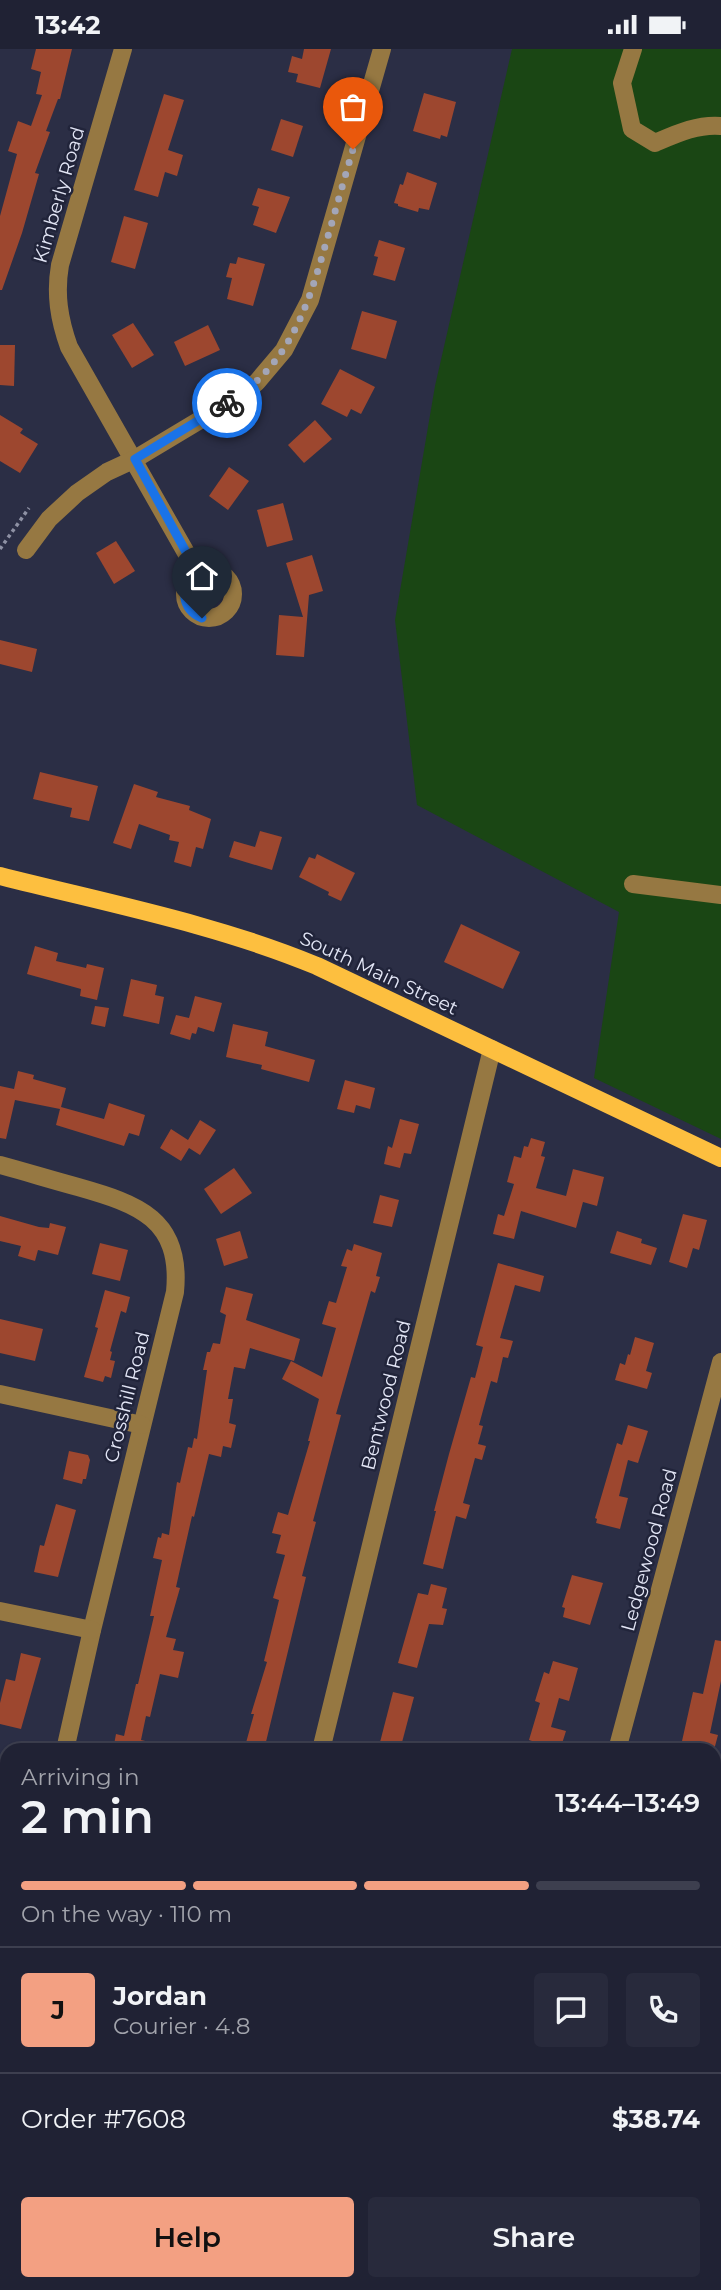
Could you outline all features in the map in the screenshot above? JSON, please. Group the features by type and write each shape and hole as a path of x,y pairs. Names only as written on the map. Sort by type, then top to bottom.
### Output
{"main road":[{"name":"South Main Street","path":"0,876 203,927 278,950 721,1158"}],"street":[{"name":"Kimberly Road","path":"122,49 60,265 57,296 63,331 69,347 197,572"},
{"path":"26,549 49,519 77,493 240,395 257,382 284,350 310,300 382,49"},
{"path":"633,49 622,83 632,129 654,143 683,131 711,125 721,126"},
{"path":"633,884 721,895"},
{"name":"Bentwood Road","path":"323,1743 492,1049"},
{"name":"Crosshill Road","path":"0,1165 120,1199 154,1219 165,1231 176,1261 175,1292 67,1743"},
{"name":"Ledgewood Road","path":"619,1743 721,1361"},
{"path":"0,1394 142,1425"},
{"path":"0,1611 92,1630"}],"path":[{"path":"0,549 29,508"}],"green space":[{"path":"512,49 721,49 721,1139 594,1078 619,912 417,805 395,620 435,386"}],"building":[{"path":"36,49 72,49 60,99 46,131 50,132 35,173 39,174 22,233 0,290 0,216 17,154 8,151 18,121 31,126 42,95 36,94 41,72 31,69"},
{"path":"304,49 331,49 320,88 296,82 298,74 288,72 292,56 302,59"},
{"path":"424,93 456,102 447,137 441,135 440,139 413,131"},
{"path":"164,94 184,100 168,150 183,155 177,176 165,172 158,197 134,190"},
{"path":"281,119 303,126 293,157 271,150"},
{"path":"407,172 437,183 429,210 419,208 418,212 394,203"},
{"path":"258,188 290,197 276,233 253,225 259,207 252,205"},
{"path":"124,216 148,223 135,269 111,262"},
{"path":"379,240 405,248 395,281 373,275 378,257 374,256"},
{"path":"238,257 265,264 253,306 227,299 232,278 226,277 230,263 236,264"},
{"path":"362,311 397,321 386,359 351,349"},
{"path":"133,323 154,355 132,368 112,335"},
{"path":"208,325 220,350 185,366 174,342"},
{"path":"0,345 15,345 14,386 0,385"},
{"path":"340,369 375,387 361,414 351,409 347,417 321,404"},
{"path":"0,415 23,429 20,433 38,444 20,473 0,461"},
{"path":"315,420 332,439 304,463 288,445"},
{"path":"229,467 249,481 228,510 209,496"},
{"path":"283,503 293,540 267,547 257,510"},
{"path":"116,541 135,571 114,584 96,553"},
{"path":"312,555 323,591 309,595 304,657 276,655 279,615 303,617 286,563"},
{"path":"0,640 37,649 32,672 0,664"},
{"path":"40,772 98,786 89,821 70,817 72,808 33,799"},
{"path":"134,784 158,792 156,797 190,806 189,810 211,819 203,849 196,847 191,867 174,862 179,842 169,840 170,835 139,824 131,849 113,843"},
{"path":"260,831 282,837 272,870 229,857 234,841 255,847"},
{"path":"317,854 355,873 341,901 299,877 309,857 315,859"},
{"path":"461,924 520,952 503,989 444,962"},
{"path":"35,946 58,953 56,961 86,968 87,964 104,968 97,1000 80,996 81,989 27,974"},
{"path":"131,979 157,985 155,995 164,997 159,1024 123,1016"},
{"path":"195,996 222,1003 214,1032 198,1027 190,1040 170,1034 176,1015 189,1018"},
{"path":"95,1006 109,1008 105,1027 91,1024"},
{"path":"233,1024 268,1032 265,1046 315,1060 309,1082 261,1069 262,1065 226,1057"},
{"path":"18,1071 34,1075 33,1079 66,1088 61,1107 104,1119 109,1103 145,1115 139,1136 129,1133 124,1146 56,1125 60,1109 15,1100 6,1139 0,1138 0,1086 14,1089"},
{"path":"345,1080 375,1088 370,1109 356,1105 354,1113 337,1109"},
{"path":"400,1119 419,1124 411,1154 404,1153 400,1168 384,1164 388,1146 392,1148"},
{"path":"200,1120 216,1130 200,1155 189,1148 181,1161 160,1148 171,1129 188,1140"},
{"path":"531,1138 545,1142 541,1156 545,1157 536,1188 566,1196 573,1169 604,1177 597,1206 583,1202 576,1228 521,1211 514,1239 493,1234 498,1214 504,1216 514,1184 507,1182 514,1156 521,1158 524,1146 528,1147"},
{"path":"234,1168 252,1193 221,1214 204,1189"},
{"path":"380,1195 399,1200 392,1227 373,1223"},
{"path":"683,1214 707,1220 699,1250 693,1248 687,1268 669,1262"},
{"path":"0,1216 39,1227 49,1228 50,1223 66,1227 58,1255 38,1250 35,1261 18,1256 21,1246 0,1241"},
{"path":"240,1231 248,1258 224,1266 216,1239"},
{"path":"617,1231 642,1239 641,1243 657,1248 651,1265 610,1253"},
{"path":"100,1243 128,1250 120,1281 92,1274"},
{"path":"354,1244 382,1253 376,1276 380,1277 375,1293 371,1291 336,1414 341,1415 313,1521 316,1522 302,1576 306,1577 266,1743 246,1743 254,1714 251,1714 267,1662 264,1661 279,1600 273,1598 285,1555 276,1553 281,1535 272,1533 278,1512 288,1515 310,1441 319,1399 282,1379 291,1361 322,1377 336,1328 322,1324 329,1301 336,1303 347,1267 341,1266 347,1249 352,1251"},
{"path":"498,1263 544,1276 540,1292 515,1285 500,1338 513,1341 508,1358 503,1357 497,1383 491,1381 479,1425 483,1426 478,1444 486,1446 482,1460 475,1458 463,1503 470,1505 466,1519 456,1516 443,1569 423,1564 449,1454 471,1377 475,1378 483,1347 476,1345"},
{"path":"226,1287 253,1294 246,1320 300,1339 294,1361 250,1348 245,1369 234,1367 228,1399 233,1399 229,1423 236,1425 231,1448 223,1446 221,1457 209,1454 176,1587 180,1588 166,1637 176,1639 173,1650 184,1652 178,1678 160,1674 150,1717 146,1716 141,1740 154,1743 114,1743 116,1734 124,1736 138,1684 154,1616 150,1616 162,1560 153,1558 158,1537 161,1538 162,1533 169,1535 177,1482 180,1483 188,1447 192,1448 194,1438 197,1439 207,1352 210,1352 213,1343 220,1344 226,1315 220,1312"},
{"path":"105,1290 130,1297 126,1313 121,1311 110,1351 110,1360 115,1361 111,1378 105,1376 103,1382 84,1377 98,1328 95,1327"},
{"path":"0,1319 43,1329 35,1361 0,1353"},
{"path":"635,1337 654,1343 646,1371 652,1373 647,1389 615,1380 620,1363 625,1365 628,1354 630,1355"},
{"path":"628,1425 648,1431 638,1463 628,1460 619,1496 628,1498 620,1529 596,1523 595,1518 617,1443 622,1445"},
{"path":"69,1451 88,1455 90,1460 86,1479 83,1479 82,1484 63,1479"},
{"path":"56,1504 76,1510 58,1577 34,1572 40,1545 44,1546"},
{"path":"572,1575 603,1583 590,1625 563,1617 565,1608 562,1607"},
{"path":"431,1584 447,1588 442,1608 447,1609 443,1625 429,1624 417,1668 398,1663 418,1593 428,1595"},
{"path":"715,1640 721,1641 721,1681 710,1733 718,1735 716,1743 682,1743 693,1692 703,1694"},
{"path":"21,1653 41,1658 21,1729 0,1724 0,1703 6,1679 15,1681"},
{"path":"553,1661 578,1668 569,1701 559,1698 551,1727 566,1731 562,1743 535,1743 529,1740 540,1703 535,1701 544,1672 549,1674"},
{"path":"393,1692 414,1697 402,1743 380,1743"}],"way so far":[{"path":"227,403 257,382 271,367 284,350 310,300 353,149"}],"route":[{"path":"202,618 190,611 184,597 187,583 197,572 135,459 227,403"}]}
